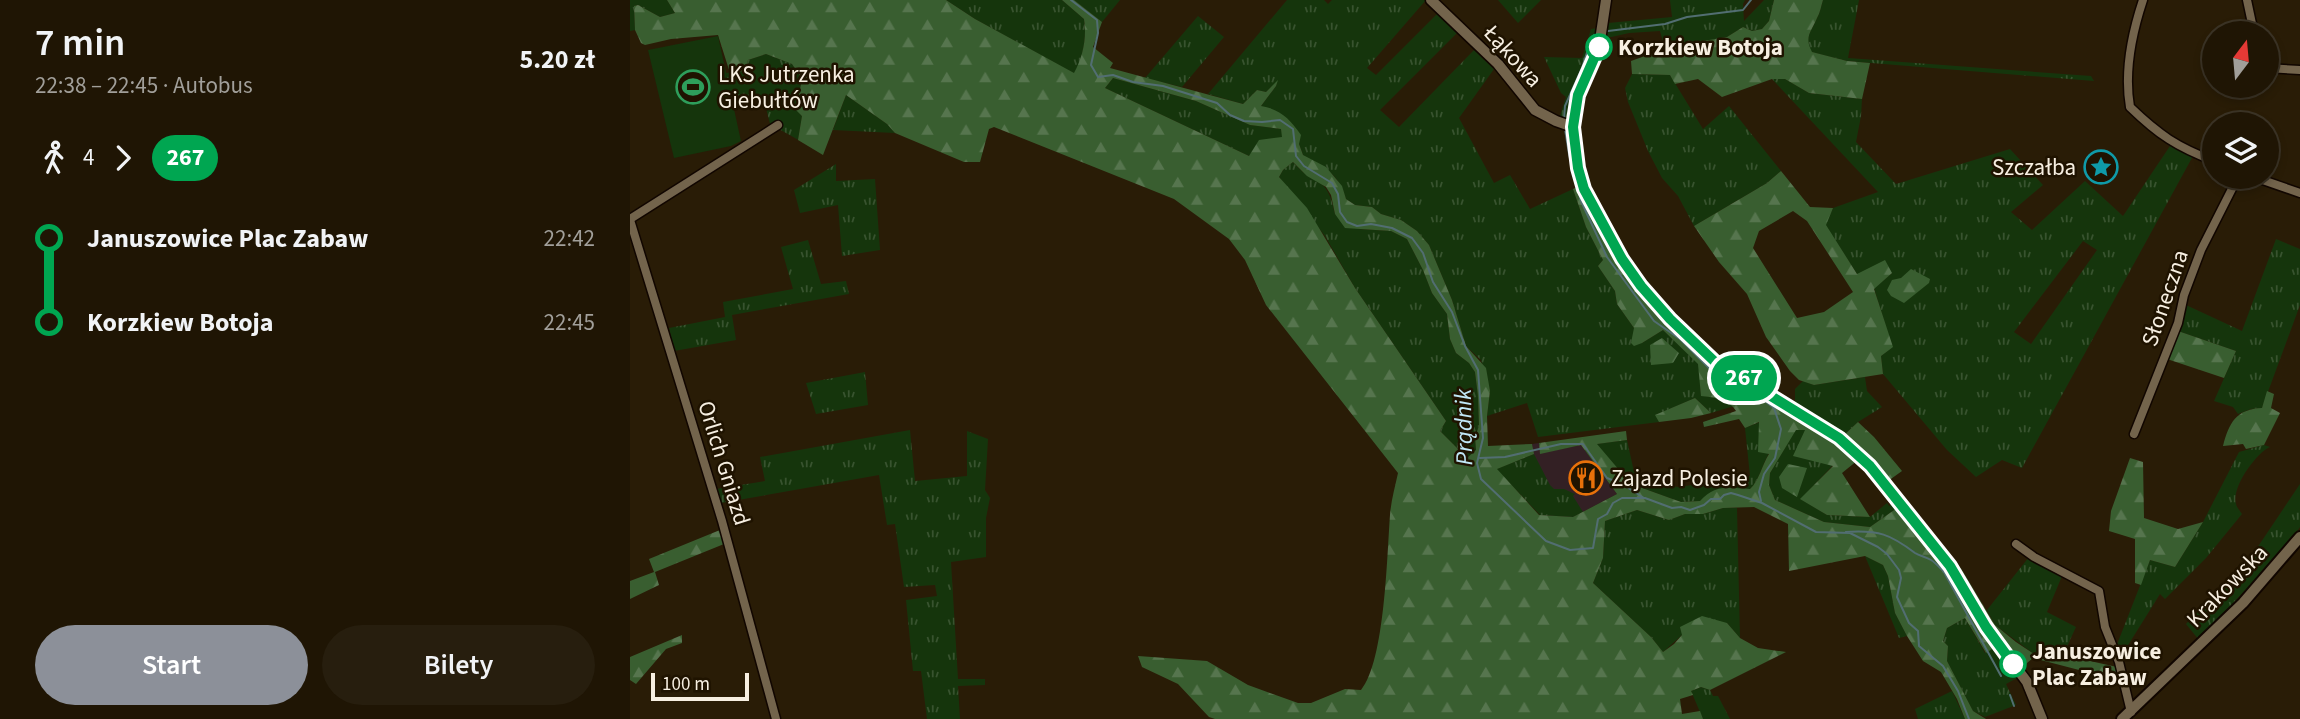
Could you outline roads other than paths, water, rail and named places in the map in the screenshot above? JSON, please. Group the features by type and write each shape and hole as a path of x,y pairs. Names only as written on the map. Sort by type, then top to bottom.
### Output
{"main road":[{"name":"Krakowska","path":"2126,716 2243,603 2300,537"}],"street":[{"name":"Łąkowa","path":"1431,0 1498,65 1535,110 1573,127"},
{"path":"1606,0 1599,47 1578,95 1573,127 1578,168 1584,189 1612,242 1641,286 1670,319 1714,361 1839,438 1870,466 1958,578 1986,627 2027,682 2042,719"},
{"path":"2143,0 2134,29 2131,52 2130,107 2176,146 2202,156"},
{"path":"2247,0 2251,21"},
{"path":"2279,69 2300,70"},
{"path":"630,219 778,125"},
{"path":"2279,186 2300,193"},
{"name":"Słoneczna","path":"2134,434 2178,323 2201,250 2232,189"},
{"name":"Orlich Gniazd","path":"630,219 723,526 776,719"},
{"path":"2016,544 2034,557 2099,591 2105,628 2119,662 2126,716"}],"waterway":[{"name":"Prądnik","path":"1071,0 1097,20 1098,33 1091,65 1098,77 1113,75 1133,82 1163,86 1217,103 1230,115 1244,121 1280,120 1293,129 1296,156 1304,166 1332,183 1338,194 1340,212 1347,222 1357,226 1371,224 1392,228 1412,238 1423,253 1433,282 1452,312 1478,370 1483,438 1477,463 1481,479 1546,541 1570,550 1593,548 1598,519 1607,514 1613,503 1622,498 1645,498 1672,508 1690,510 1711,499 1720,499 1731,493 1762,503 1816,532 1850,533 1878,547 1899,570 1901,578 1897,597 1909,623 1918,631 1919,646 1943,666 1958,691 1969,719"},
{"path":"1608,31 1743,10 1751,0"},
{"path":"1564,119 1565,106 1592,37 1597,33"},
{"path":"1565,129 1581,201 1607,257 1654,321 1680,339 1714,373 1774,408 1781,429 1775,458 1764,474 1759,492 1761,501"},
{"path":"1480,458 1505,457 1561,444 1583,444 1607,478 1644,498"},
{"path":"1846,532 1884,535 1936,564 1944,572 2001,676"},
{"path":"2010,695 2014,706"}],"place":[{"name":"Korzkiew Botoja","path":"1599,47"},
{"name":"LKS Jutrzenka Giebułtów","path":"693,87"},
{"name":"Szczałba","path":"2101,167"},
{"name":"Zajazd Polesie","path":"1586,478"},
{"name":"Januszowice Plac Zabaw","path":"2013,664"}]}
